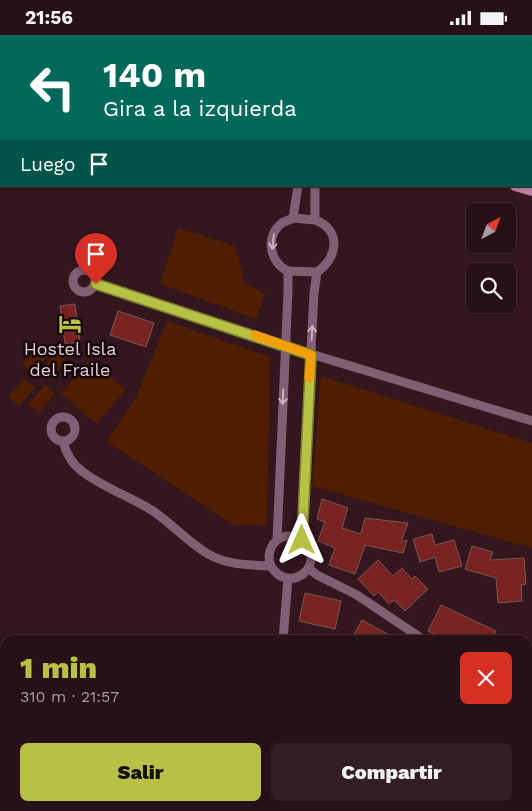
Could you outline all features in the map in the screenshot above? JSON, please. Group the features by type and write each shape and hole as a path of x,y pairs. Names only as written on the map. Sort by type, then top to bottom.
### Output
{"main road":[{"path":"518,187 532,191"}],"street":[{"path":"294,218 298,187"},
{"path":"315,187 315,220"},
{"path":"294,218 315,220 329,228 333,236 334,246 329,261 325,267 317,272 288,271 273,257 271,247 274,233 282,223 294,218"},
{"path":"277,540 289,536 301,539 307,545 311,559 308,568 299,576 288,578 276,573 269,559 269,551 277,540 288,271"},
{"path":"301,539 314,293 317,272"},
{"path":"96,284 311,355 532,421"},
{"path":"63,441 72,461 83,472 154,512 207,553 228,562 244,565 271,566"},
{"path":"308,568 317,575 356,595 416,635"},
{"path":"283,635 288,578"}],"shaded area":[{"path":"178,228 235,246 245,283 265,294 256,319 160,284"},
{"path":"167,321 270,357 267,525 233,525 107,442 136,397"},
{"path":"38,346 48,355 32,373 22,364"},
{"path":"56,351 66,360 50,379 40,370"},
{"path":"91,359 126,390 96,424 61,393"},
{"path":"321,376 532,443 532,548 312,486"},
{"path":"24,379 35,388 19,406 8,397"},
{"path":"45,385 55,394 39,413 28,404"}],"building":[{"name":"Hostel Isla del Fraile","path":"75,304 80,342 65,344 60,306"},
{"path":"118,311 154,323 146,347 110,335"},
{"path":"322,499 348,508 342,528 361,534 365,518 408,523 401,542 407,540 403,553 364,545 355,574 329,565 335,548 318,541 325,522 317,519"},
{"path":"432,534 435,545 454,540 462,566 439,572 435,557 420,562 413,539"},
{"path":"472,546 493,552 490,560 524,558 526,584 521,585 522,601 498,603 496,578 465,569"},
{"path":"378,560 393,576 402,568 412,579 415,576 428,589 405,611 394,600 389,604 378,592 374,596 358,579"},
{"path":"305,593 341,601 335,629 299,621"},
{"path":"441,605 496,631 494,635 436,635 428,631"},
{"path":"362,620 389,635 354,635"}],"slow traffic":[{"path":"255,335 311,355 309,378"}],"place":[{"name":"Hostel Isla del Fraile","path":"70,324"}],"route":[{"path":"96,284 311,355 301,528 302,540"}]}
